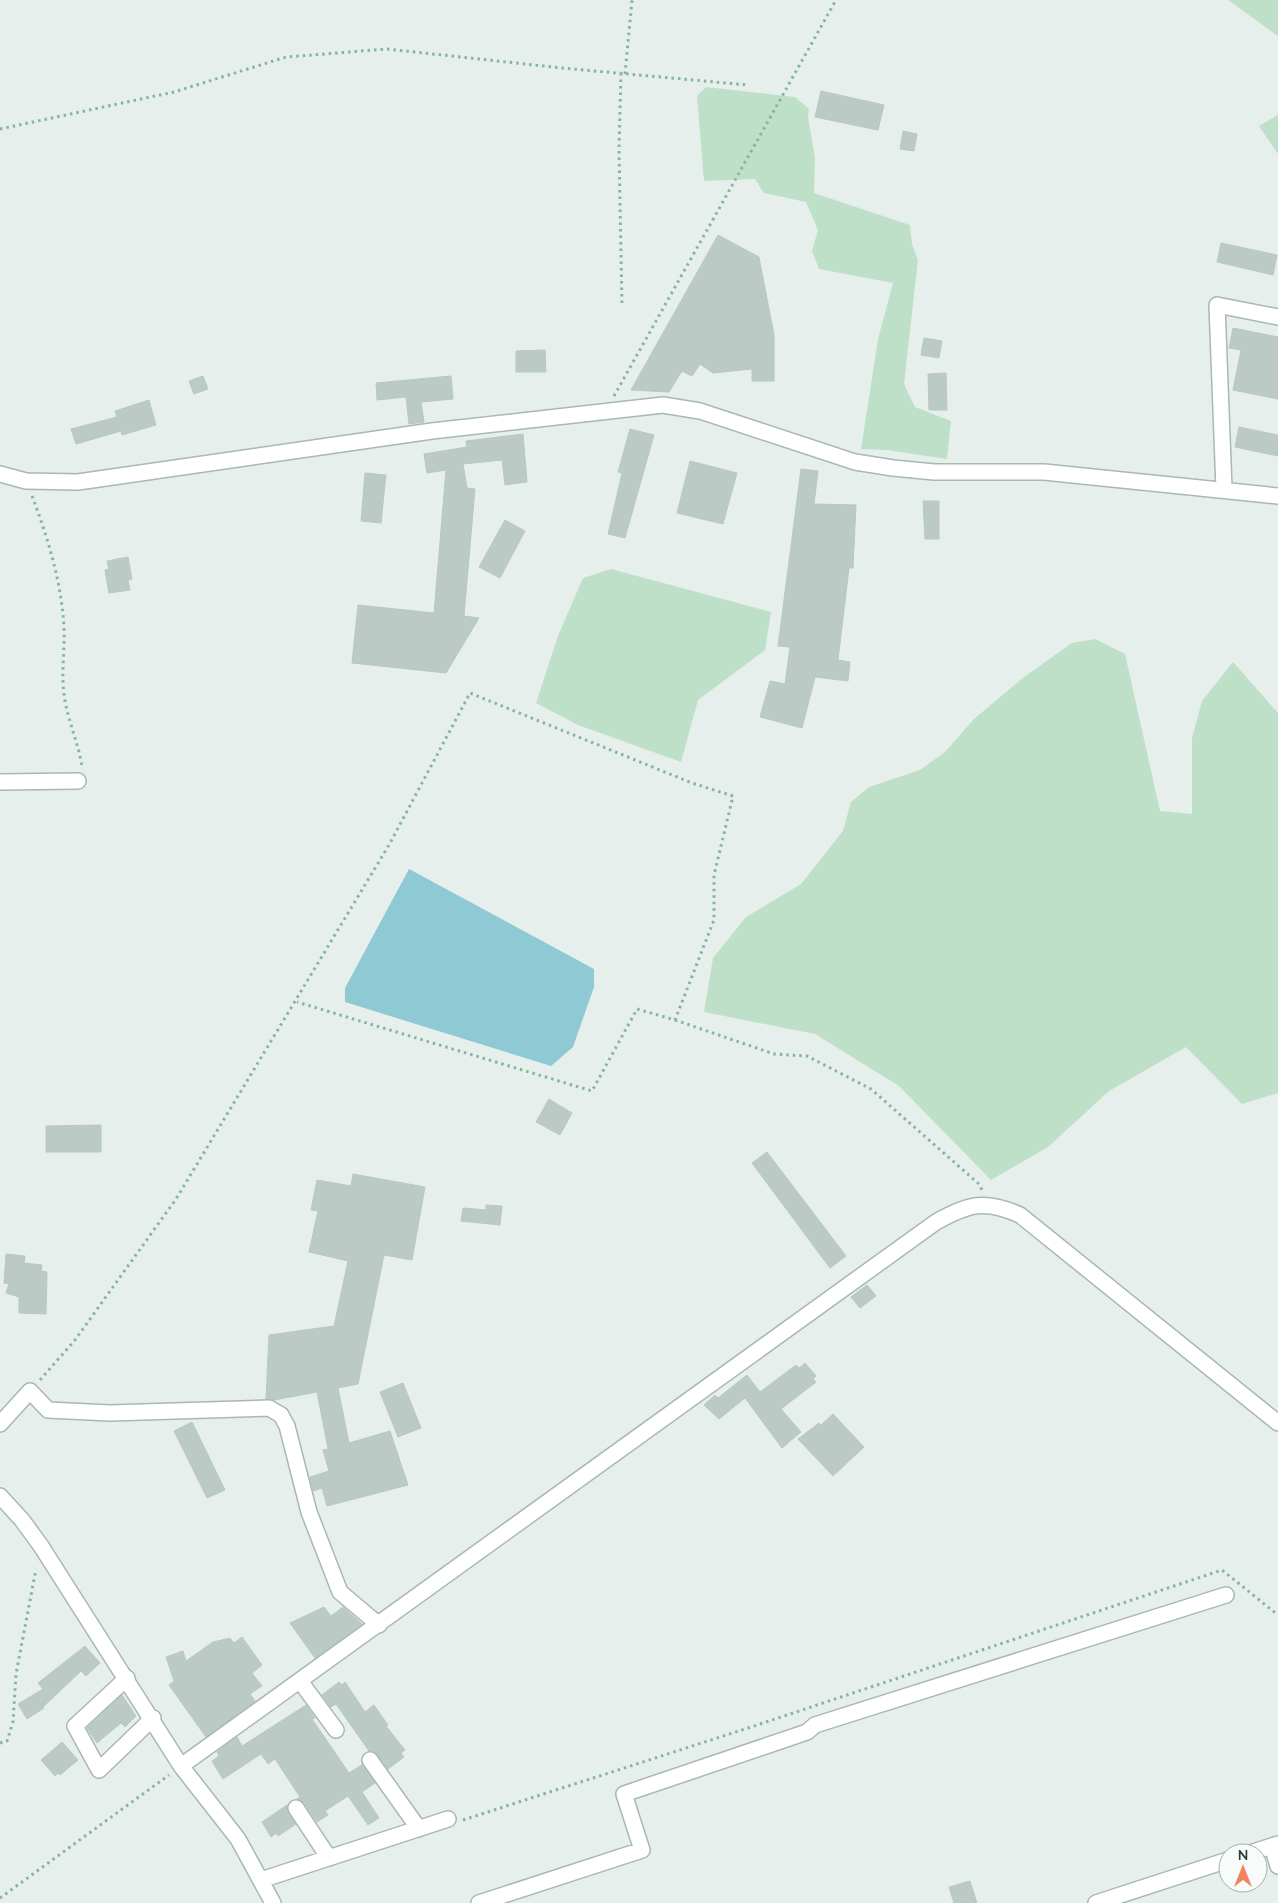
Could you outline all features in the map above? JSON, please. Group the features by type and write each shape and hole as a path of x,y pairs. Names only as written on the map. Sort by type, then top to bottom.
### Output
{"street":[{"path":"1224,489 1217,305 1278,316"},
{"path":"0,474 26,481 78,482 432,432 663,405 700,411 856,462 893,468 934,472 1044,472 1278,496"},
{"path":"0,782 78,780"},
{"path":"181,1766 936,1222 971,1205 1003,1207 1020,1215 1278,1423"},
{"path":"0,1424 30,1391 48,1410 110,1413 269,1408 281,1415 287,1426 309,1512 340,1592 378,1625"},
{"path":"0,1496 22,1520 41,1546 153,1718 181,1766 238,1839 273,1903"},
{"path":"479,1903 642,1850 624,1794 807,1732 814,1725 1226,1595"},
{"path":"126,1678 75,1726 99,1770 153,1718"},
{"path":"300,1681 336,1730"},
{"path":"370,1760 419,1828"},
{"path":"296,1808 329,1858"},
{"path":"261,1880 448,1819"},
{"path":"1275,1845 1278,1866"},
{"path":"1096,1903 1218,1863"}],"path":[{"path":"622,306 619,150 623,73 632,0"},
{"path":"605,411 692,260 836,0"},
{"path":"0,129 174,92 286,57 387,49 748,85"},
{"path":"26,481 44,529 56,577 64,629 63,692 69,725 80,756 82,771 78,780"},
{"path":"30,1391 75,1340 176,1199 297,1002 389,845 470,693 692,783 733,796 714,875 714,920 675,1020"},
{"path":"297,1002 592,1091 637,1009 774,1054 807,1056 871,1089 979,1184 987,1205"},
{"path":"0,1743 7,1741 13,1722 16,1674 41,1546"},
{"path":"0,1898 181,1766"}],"green space":[{"path":"1228,0 1278,0 1278,36"},
{"path":"706,87 795,97 809,109 808,117 815,158 814,193 910,225 912,244 918,260 904,384 915,407 951,421 947,459 887,450 861,449 878,339 893,283 819,269 812,251 818,230 806,202 764,193 755,179 704,181 697,96"},
{"path":"1278,115 1278,154 1259,126"},
{"path":"611,569 771,612 765,650 698,700 681,762 578,725 536,703 558,636 583,578"},
{"path":"1095,639 1125,654 1160,811 1192,814 1192,738 1202,701 1233,662 1278,713 1278,1093 1242,1104 1186,1047 1109,1091 1048,1147 991,1180 899,1086 815,1034 704,1012 713,958 746,917 801,884 843,831 851,802 869,787 920,770 945,752 974,719 1024,677 1072,643"}],"water":[{"path":"409,869 594,969 594,987 573,1047 551,1066 345,1002 345,988"}],"building":[{"path":"821,91 884,105 878,130 815,117"},
{"path":"903,131 917,134 914,151 900,149"},
{"path":"718,235 759,257 774,335 774,381 752,381 752,369 713,373 700,364 692,376 682,371 669,392 631,390"},
{"path":"1221,243 1277,255 1273,275 1217,262"},
{"path":"1233,328 1278,337 1278,399 1233,390 1241,350 1229,348"},
{"path":"924,338 942,341 939,358 921,355"},
{"path":"545,350 546,372 516,372 516,351"},
{"path":"946,373 947,410 929,410 928,374"},
{"path":"203,376 208,389 194,394 189,381"},
{"path":"451,376 453,399 421,402 424,422 409,424 406,397 377,400 376,383"},
{"path":"149,400 156,425 122,435 121,431 76,444 71,429 117,417 115,411"},
{"path":"1239,427 1278,435 1278,456 1235,447"},
{"path":"630,429 654,435 625,538 608,534 622,473 618,472"},
{"path":"523,434 527,482 505,485 502,460 463,464 467,488 475,489 464,616 479,618 446,673 352,663 358,605 434,613 446,470 427,473 424,454 467,447 466,441"},
{"path":"690,461 737,473 723,524 677,513"},
{"path":"801,469 818,471 814,504 856,505 853,568 849,568 838,660 850,662 848,681 815,677 802,728 760,717 770,681 785,684 790,647 778,646"},
{"path":"365,473 386,475 381,523 361,521"},
{"path":"923,501 939,501 939,539 925,539"},
{"path":"505,520 525,531 500,578 479,567"},
{"path":"128,557 132,579 128,580 130,590 109,593 105,570 109,569 107,561"},
{"path":"549,1099 572,1113 560,1135 536,1122"},
{"path":"101,1125 101,1152 46,1152 46,1126"},
{"path":"767,1152 846,1256 830,1268 752,1163"},
{"path":"353,1174 425,1187 412,1260 384,1255 358,1384 338,1388 349,1443 390,1431 408,1485 327,1506 322,1488 313,1491 310,1477 329,1471 323,1450 328,1449 317,1392 274,1400 266,1399 269,1335 334,1326 348,1261 309,1252 318,1211 311,1210 317,1180 351,1186"},
{"path":"486,1205 502,1206 500,1225 461,1221 463,1208 486,1210"},
{"path":"6,1254 25,1256 24,1263 42,1265 41,1271 47,1272 46,1314 19,1313 19,1297 6,1293 9,1284 4,1283"},
{"path":"867,1285 876,1296 860,1308 851,1297"},
{"path":"805,1363 816,1376 813,1379 816,1382 781,1409 801,1432 782,1448 745,1398 719,1419 704,1405 715,1395 718,1398 747,1375 760,1392 796,1365 799,1368"},
{"path":"403,1383 421,1428 398,1437 380,1392"},
{"path":"833,1414 864,1447 833,1476 798,1439 819,1423 821,1425"},
{"path":"192,1422 225,1490 207,1498 174,1431"},
{"path":"324,1607 331,1616 343,1607 362,1624 315,1658 290,1623"},
{"path":"242,1637 262,1665 252,1673 262,1686 250,1694 255,1701 206,1737 169,1685 174,1681 166,1657 183,1651 186,1661 213,1642 230,1638 234,1643"},
{"path":"85,1646 100,1663 86,1676 81,1671 44,1708 27,1719 18,1704 43,1689 38,1683"},
{"path":"339,1682 342,1685 345,1682 365,1712 374,1705 388,1725 386,1726 405,1750 401,1753 404,1757 388,1769 377,1754 369,1751 336,1704 331,1707 322,1695"},
{"path":"122,1695 136,1716 125,1727 121,1723 97,1743 87,1728"},
{"path":"306,1705 315,1718 312,1719 349,1773 362,1765 375,1783 362,1792 379,1818 368,1825 348,1796 325,1811 328,1815 317,1822 304,1803 297,1799 300,1797 275,1759 268,1764 261,1754 223,1779 212,1761 219,1756 217,1752 237,1737 242,1746"},
{"path":"62,1742 78,1760 60,1775 58,1773 55,1776 41,1760"},
{"path":"287,1805 288,1813 296,1824 278,1836 276,1833 271,1837 262,1822"},
{"path":"970,1881 977,1903 954,1903 949,1887"}]}
